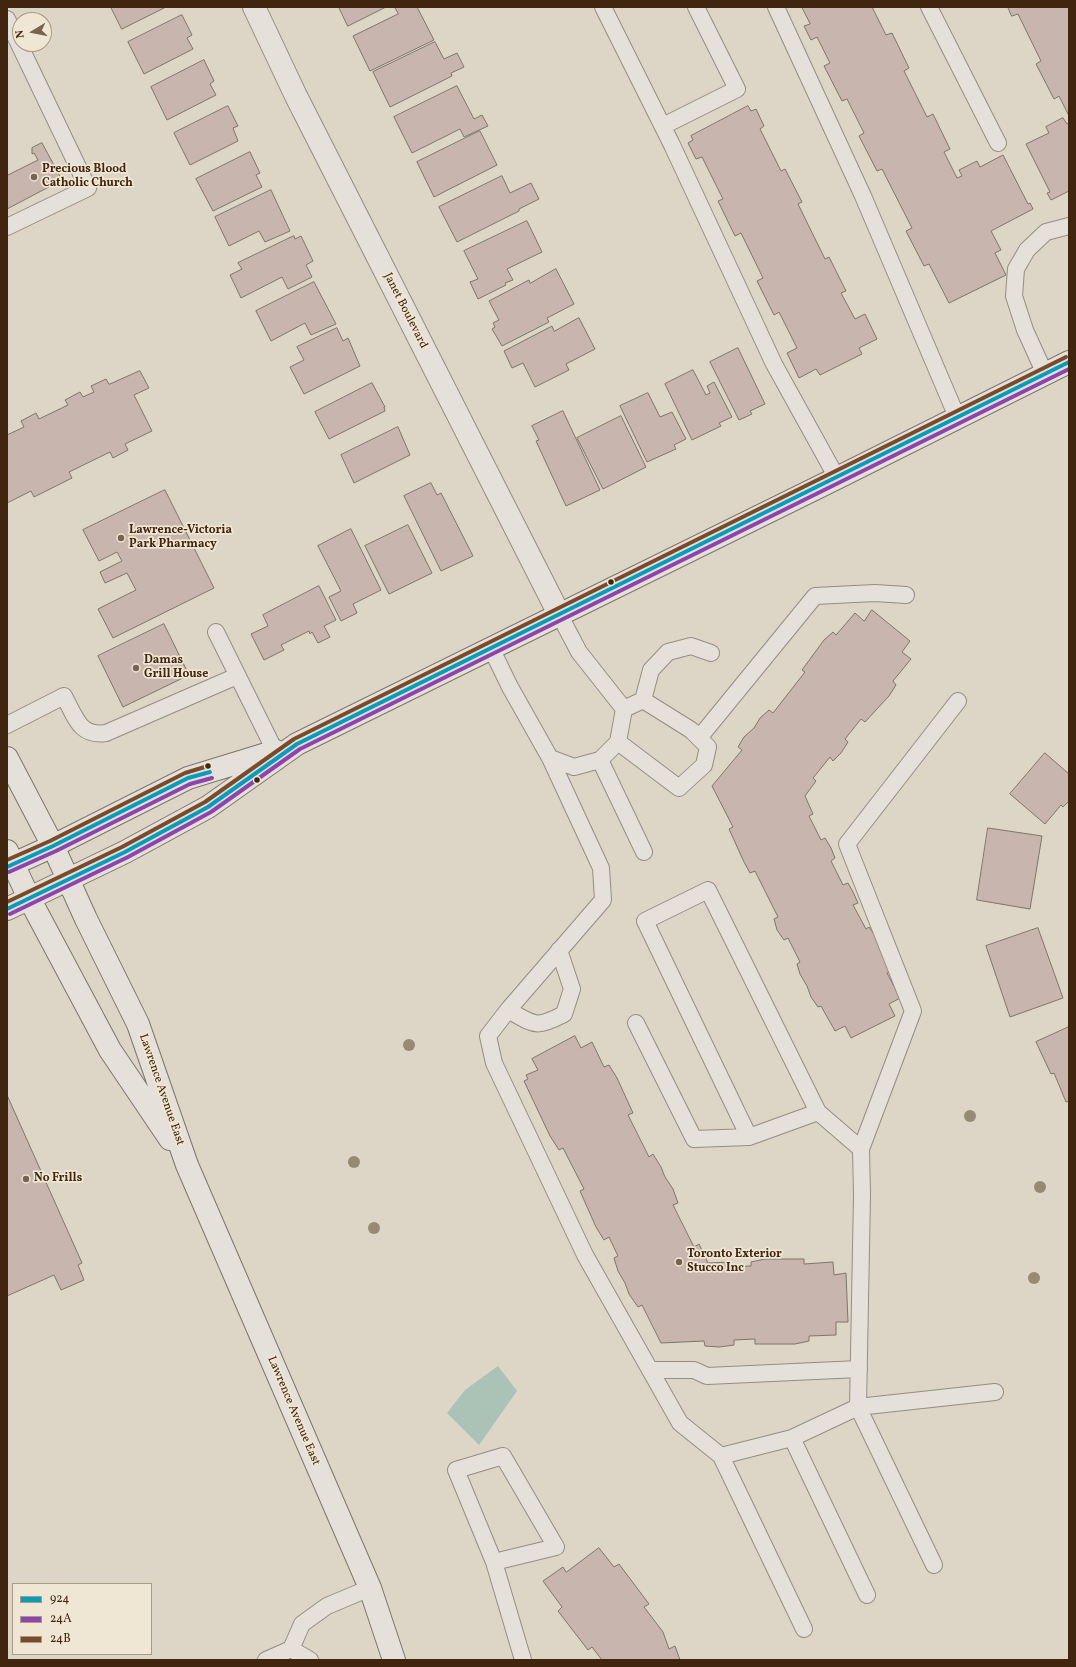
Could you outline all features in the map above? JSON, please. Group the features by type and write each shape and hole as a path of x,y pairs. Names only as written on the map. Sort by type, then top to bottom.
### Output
{"main road":[{"name":"Janet Boulevard","path":"254,7 296,96 558,614"},
{"path":"9,861 53,846 188,778 297,744 1069,362"},
{"path":"7,909 125,852 208,807 297,744"},
{"name":"Lawrence Avenue East","path":"7,758 53,846 86,919 138,1024 187,1165 370,1588 394,1660"},
{"name":"Lawrence Avenue East","path":"9,861 110,1050 187,1165"}],"lane":[{"path":"603,7 663,126 774,364 837,478"},
{"path":"663,126 737,89 696,7"},
{"path":"776,7 863,196 957,417"},
{"path":"929,7 998,143"},
{"path":"7,19 88,188 7,227"},
{"path":"1045,374 1025,330 1014,296 1016,269 1027,250 1046,232 1069,226"},
{"path":"699,738 815,596 875,593 906,595"},
{"path":"550,758 574,767 600,760 618,742 624,709 579,652 558,614"},
{"path":"216,632 275,751"},
{"path":"624,709 643,700 651,670 668,652 691,646 711,653"},
{"path":"491,648 510,687 550,758 602,868 603,900 508,1010 488,1036 494,1063 585,1255 680,1423 721,1456 804,1629"},
{"path":"7,725 64,696 80,726 95,735 106,733 237,676"},
{"path":"618,742 679,788 704,765 708,747 691,730 643,700"},
{"path":"934,1565 858,1407 862,1195 861,1149 913,1011 847,844 958,701"},
{"path":"600,760 644,852"},
{"path":"749,1137 645,921 708,890 818,1112 861,1149"},
{"path":"508,1010 533,1024 546,1023 564,1014 572,989 559,950"},
{"path":"636,1023 694,1139 749,1137 818,1112"},
{"path":"650,1370 694,1370 707,1376 859,1369"},
{"path":"721,1456 792,1438 858,1407 995,1392"},
{"path":"792,1438 867,1595"},
{"path":"494,1562 556,1547 503,1456 456,1470 494,1562 523,1660"},
{"path":"266,1660 291,1649 302,1624 327,1606 370,1588"},
{"path":"291,1649 310,1660"}],"shaded area":[{"path":"498,1366 517,1391 479,1445 447,1413 465,1390"}],"building":[{"path":"111,7 166,7 122,29"},
{"path":"339,7 386,7 348,26"},
{"path":"395,7 417,7 434,40 370,71 353,36 398,14"},
{"path":"802,7 872,7 886,35 892,33 909,68 904,71 927,117 933,114 950,149 944,152 957,178 962,176 959,170 977,161 980,167 1003,155 1028,204 1030,203 1033,209 991,231 1001,250 995,253 1006,275 949,303 929,264 924,266 906,231 912,228 882,169 877,171 859,136 864,133 847,99 842,101 824,66 830,63 817,37 811,40 804,26 810,24"},
{"path":"1008,7 1069,7 1069,116 1059,96 1054,99 1036,64 1041,61 1018,14 1012,16"},
{"path":"182,15 192,35 187,38 193,49 144,74 128,42"},
{"path":"435,42 444,59 457,53 464,67 451,73 452,76 390,107 373,72"},
{"path":"204,60 214,81 210,84 216,95 167,120 151,87"},
{"path":"457,86 474,119 482,115 488,126 464,137 460,129 412,153 394,117"},
{"path":"228,106 238,126 233,128 238,141 190,165 174,133"},
{"path":"748,106 751,111 756,109 764,126 760,129 781,171 785,169 802,202 798,204 825,259 829,257 846,291 841,293 855,319 865,314 877,339 859,348 862,354 820,375 816,369 799,378 787,353 797,348 779,312 774,315 757,281 763,278 741,233 735,236 718,201 723,199 702,157 696,159 688,143 693,140 691,136"},
{"path":"1063,118 1067,124 1069,123 1069,191 1051,200 1047,193 1050,192 1026,144 1049,133 1046,127"},
{"path":"480,131 497,165 434,197 417,162"},
{"name":"Precious Blood Catholic Church","path":"42,143 62,180 7,209 7,172 8,175 38,160 34,153 32,154 32,148"},
{"path":"250,152 260,173 256,175 262,187 213,211 196,179"},
{"path":"502,176 510,193 531,183 539,199 519,209 519,211 457,242 439,207"},
{"path":"271,190 290,231 265,242 259,231 229,246 215,217"},
{"path":"527,221 542,252 507,269 513,280 478,299 470,282 478,279 464,251"},
{"path":"294,236 295,239 301,236 313,261 306,265 312,277 288,289 282,277 241,298 230,275 242,269 238,263"},
{"path":"556,269 574,304 547,318 549,322 502,346 492,329 495,327 493,323 499,320 489,301 529,280 530,283"},
{"path":"314,282 336,324 311,335 305,323 271,341 256,311"},
{"path":"579,318 595,349 566,364 569,370 535,387 523,363 512,368 504,351 552,326 554,331"},
{"path":"337,328 343,341 348,338 360,366 304,394 290,367 304,360 297,347"},
{"path":"738,348 765,404 750,411 752,414 739,420 710,362"},
{"path":"693,370 706,395 710,393 707,386 714,382 732,417 719,423 721,426 692,440 665,384"},
{"path":"140,371 149,388 134,395 152,431 125,444 128,450 113,458 110,452 69,472 72,478 34,497 31,491 7,503 7,435 24,427 21,421 36,413 39,419 68,405 65,400 80,392 83,397 94,392 91,386 106,379 109,384"},
{"path":"372,383 385,407 385,411 329,439 315,412"},
{"path":"648,393 660,417 672,412 686,439 674,445 676,449 647,462 620,406"},
{"path":"563,411 600,490 566,506 536,441 539,440 532,426"},
{"path":"621,416 646,467 603,489 577,438"},
{"path":"398,427 410,455 354,483 341,455"},
{"path":"431,483 437,495 441,493 473,556 441,571 404,496"},
{"path":"165,490 214,588 113,638 98,609 136,590 127,573 105,583 100,572 122,561 117,552 99,561 83,530"},
{"path":"408,525 432,573 389,594 365,546"},
{"path":"351,529 381,590 353,604 357,613 341,621 329,597 341,591 318,546"},
{"path":"319,586 336,620 324,626 330,637 318,643 312,632 310,634 309,631 281,645 284,650 264,660 251,634 268,626 263,615"},
{"path":"872,610 910,641 902,652 911,659 893,681 896,685 889,696 865,722 861,719 845,739 848,742 841,753 833,761 830,757 813,778 816,781 805,796 813,814 809,816 821,840 825,838 831,848 835,858 831,861 843,885 848,883 853,892 858,903 853,905 866,929 869,927 876,937 891,971 887,973 900,998 889,1004 895,1016 851,1038 845,1026 835,1031 821,1006 818,1007 811,997 800,974 797,964 800,962 788,938 784,940 777,930 774,919 778,917 755,871 750,873 744,862 729,829 733,827 712,786 742,750 738,747 744,737 754,728 760,718 769,710 773,713 805,672 802,670 824,640 833,632 836,635 855,613 864,621"},
{"path":"164,624 189,675 123,707 98,656"},
{"path":"1045,753 1069,774 1069,801 1063,807 1061,805 1045,824 1010,794"},
{"path":"988,828 1042,836 1030,909 977,900"},
{"path":"1038,928 1063,998 1010,1017 986,946"},
{"path":"1069,1027 1069,1101 1066,1102 1054,1073 1051,1074 1036,1042"},
{"path":"575,1036 581,1048 592,1042 604,1067 609,1065 617,1078 633,1113 628,1115 649,1157 653,1154 673,1189 678,1203 673,1205 694,1247 699,1244 708,1263 730,1262 730,1267 751,1266 751,1262 765,1259 804,1259 804,1264 833,1262 834,1275 846,1273 848,1322 836,1322 836,1335 809,1336 809,1341 795,1344 755,1344 755,1339 734,1340 734,1345 719,1347 705,1346 704,1341 661,1343 642,1305 638,1307 629,1294 618,1271 614,1258 618,1256 609,1237 604,1240 596,1227 580,1191 584,1189 563,1148 559,1150 550,1136 524,1081 528,1079 526,1075 538,1070 532,1059"},
{"name":"No Frills","path":"7,1095 82,1263 78,1265 84,1280 61,1290 54,1275 7,1296"},
{"path":"599,1548 614,1567 619,1564 649,1604 644,1607 663,1632 669,1649 675,1646 680,1660 602,1660 592,1647 588,1650 558,1611 562,1607 543,1581 563,1567 566,1572"}],"transit line":[{"name":"24B","path":"7,902 122,847 205,802 294,739 1066,357"},
{"name":"924","path":"7,909 125,852 208,807 297,744 1069,362"},
{"name":"24A","path":"10,914 128,857 211,812 300,749 1069,369"},
{"name":"24B","path":"7,860 50,841 185,773 208,766"},
{"name":"924","path":"7,867 53,846 188,778 210,772"},
{"name":"24A","path":"9,872 56,851 190,784 212,778"}],"place":[{"name":"Precious Blood Catholic Church","path":"34,177"},
{"name":"Lawrence-Victoria Park Pharmacy","path":"121,538"},
{"name":"Damas Grill House","path":"136,668"},
{"name":"No Frills","path":"26,1179"},
{"name":"Toronto Exterior Stucco Inc","path":"679,1262"}]}
